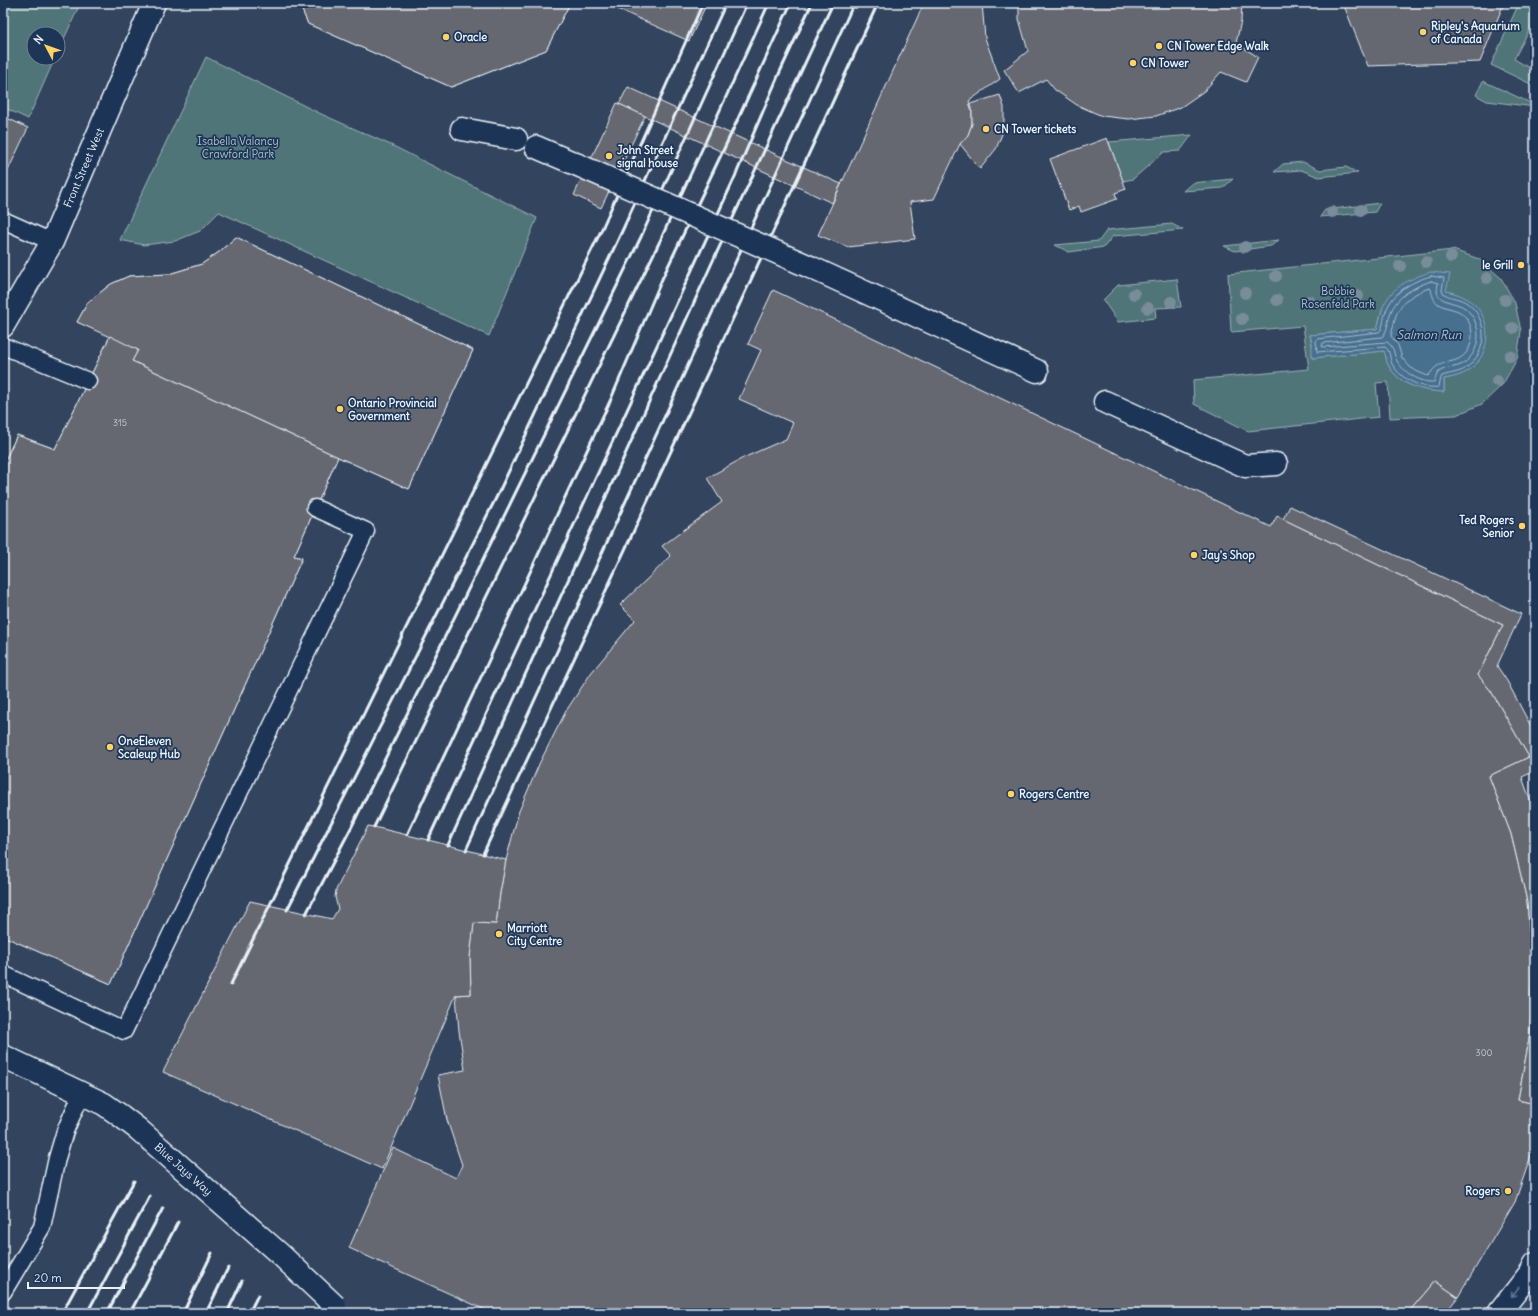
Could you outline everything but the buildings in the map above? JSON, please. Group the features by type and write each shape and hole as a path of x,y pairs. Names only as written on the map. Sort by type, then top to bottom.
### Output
{"street":[{"name":"Front Street West","path":"3,326 52,242 154,3"},
{"path":"462,129 516,139"},
{"path":"536,147 810,268 1038,372"},
{"path":"1105,402 1245,466 1276,464"},
{"name":"Blue Jays Way","path":"3,1056 104,1104 122,1116 339,1309"},
{"path":"1499,1313 1534,1270"}],"lane":[{"path":"3,220 52,242"},
{"path":"3,346 88,381"},
{"path":"3,974 124,1031 366,531 315,508"},
{"path":"3,1292 42,1227 63,1138 82,1093"}],"green space":[{"path":"3,3 80,4 66,35 66,26 26,26 26,66 51,66 28,119 3,107"},
{"path":"1519,3 1535,3 1535,19 1514,59 1535,71 1535,86 1491,65"},
{"name":"Isabella Valancy Crawford Park","path":"206,57 319,113 393,146 537,218 489,336 219,212 200,231 175,241 144,245 120,240"},
{"path":"1483,81 1535,105 1535,107 1487,101 1476,95"},
{"path":"1192,135 1180,151 1164,152 1133,179 1123,181 1109,142"},
{"path":"1303,162 1320,170 1346,167 1358,173 1319,177 1301,170 1274,172 1283,164"},
{"path":"1233,179 1223,188 1183,191 1192,183"},
{"path":"1380,203 1375,212 1320,217 1325,210"},
{"path":"1172,224 1183,230 1113,236 1104,247 1069,252 1055,245 1099,241 1107,230"},
{"path":"1279,240 1271,246 1235,251 1224,246"},
{"name":"Bobbie Rosenfeld Park","path":"1453,250 1479,259 1501,278 1515,303 1521,331 1517,359 1503,384 1482,404 1456,415 1390,418 1388,382 1376,383 1379,417 1248,431 1194,404 1193,380 1309,369 1303,326 1231,332 1228,274","holes":["1446,291 1464,298 1479,310 1479,361 1463,373 1455,377 1444,379 1444,392 1420,389 1406,383 1399,378 1389,366 1384,351 1312,358 1313,350 1310,335 1377,329 1382,309"]},
{"path":"1177,279 1181,307 1155,308 1156,318 1118,322 1103,300 1118,285"}],"water":[{"name":"Salmon Run","path":"1430,272 1450,274 1446,291 1461,295 1477,307 1483,316 1486,326 1487,336 1482,356 1468,371 1444,379 1444,392 1421,389 1406,383 1394,373 1388,364 1384,351 1312,358 1312,343 1310,335 1377,329 1385,302 1395,290 1407,281"}],"railway":[{"path":"231,984 600,233 703,3"},
{"path":"287,910 498,494 623,229 726,3"},
{"path":"306,914 352,826 641,237 747,3"},
{"path":"374,827 659,243 769,3"},
{"path":"407,835 611,399 662,279 791,3"},
{"path":"428,840 734,179 779,74 812,3"},
{"path":"448,845 711,265 833,3"},
{"path":"466,850 854,3"},
{"path":"483,854 749,284 878,3"},
{"path":"62,1313 134,1181"},
{"path":"87,1313 150,1196"},
{"path":"107,1313 163,1208"},
{"path":"130,1313 178,1222"},
{"path":"183,1313 212,1253"},
{"path":"206,1313 228,1268"},
{"path":"227,1313 242,1281"},
{"path":"249,1313 258,1295"}],"place":[{"name":"Ripley's Aquarium of Canada","path":"1423,32"},
{"name":"Oracle","path":"446,37"},
{"name":"CN Tower Edge Walk","path":"1159,46"},
{"name":"CN Tower","path":"1133,63"},
{"name":"CN Tower tickets","path":"986,129"},
{"name":"John Street signal house","path":"609,156"},
{"name":"le Grill","path":"1521,265"},
{"name":"Ontario Provincial Government","path":"340,409"},
{"name":"Ted Rogers Senior","path":"1522,526"},
{"name":"Jay's Shop","path":"1194,555"},
{"name":"OneEleven Scaleup Hub","path":"110,747"},
{"name":"Rogers Centre","path":"1011,794"},
{"name":"Marriott City Centre","path":"499,934"},
{"name":"Rogers","path":"1508,1191"}]}
